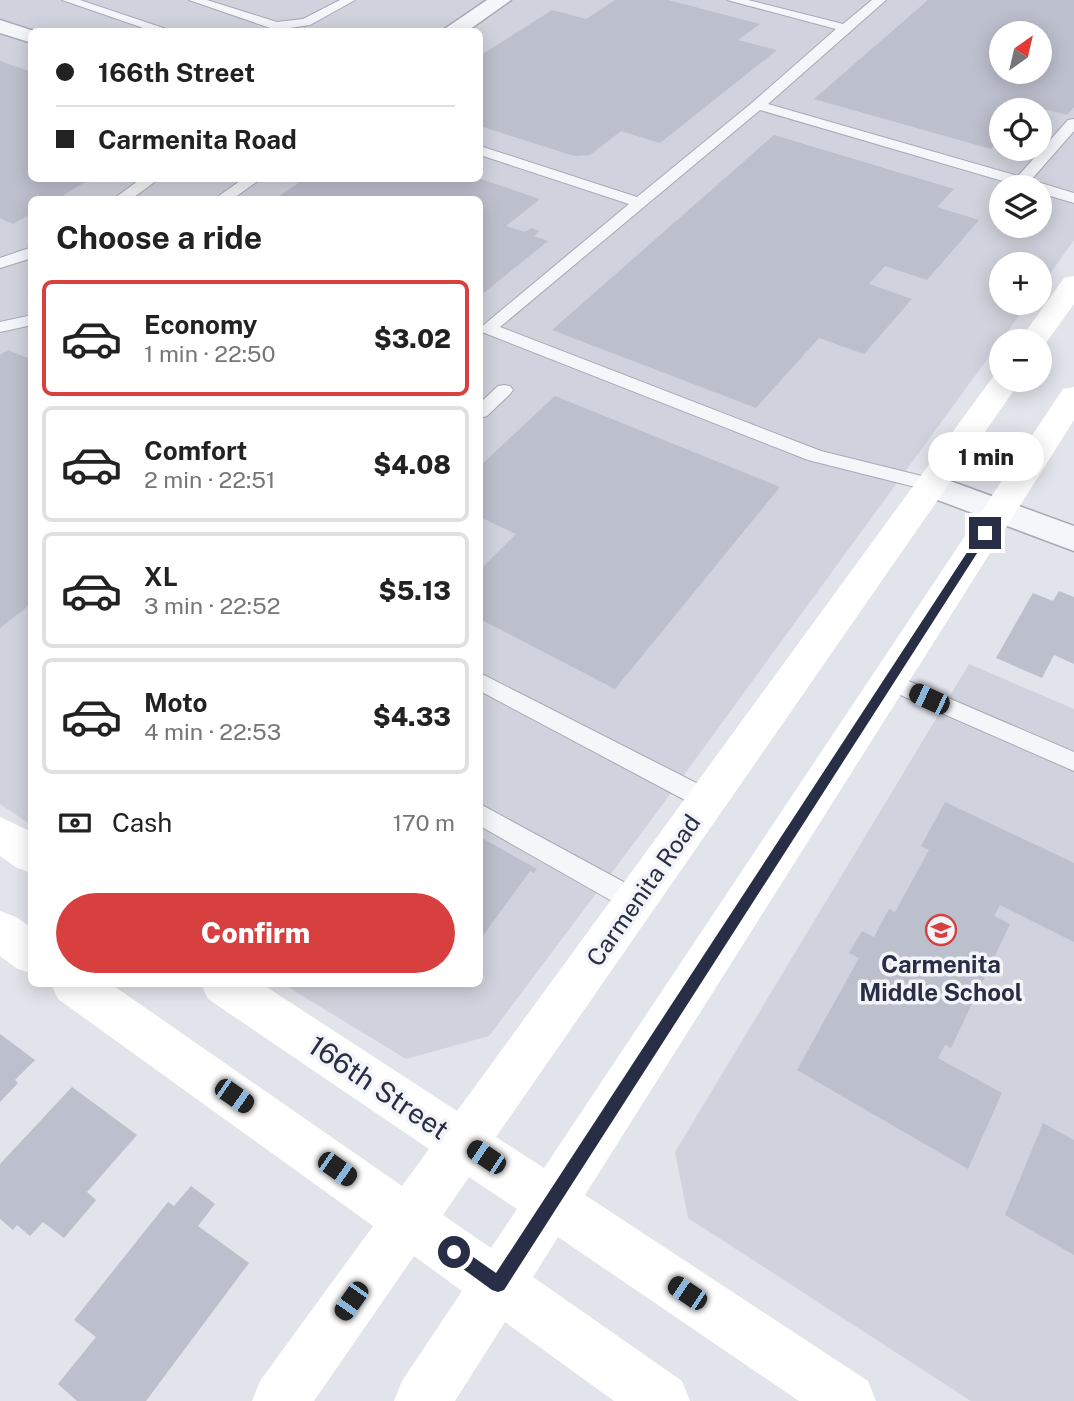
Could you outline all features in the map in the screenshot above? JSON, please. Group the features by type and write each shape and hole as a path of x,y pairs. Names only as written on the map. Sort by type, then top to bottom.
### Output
{"main road":[{"path":"1042,329 1074,284"},
{"name":"Carmenita Road","path":"280,1401 998,392"},
{"path":"422,1401 1074,396"},
{"path":"0,834 28,852"},
{"path":"0,931 28,951"},
{"path":"78,987 662,1401"},
{"name":"166th Street","path":"229,987 848,1401"}],"street":[{"path":"456,28 501,0"},
{"path":"0,26 28,36"},
{"path":"932,485 1074,539"}],"lane":[{"path":"68,0 156,28"},
{"path":"195,0 276,26 306,22 349,0"},
{"path":"733,0 845,29"},
{"path":"880,0 484,332 815,456 932,485"},
{"path":"758,105 997,175"},
{"path":"1027,175 1073,123"},
{"path":"483,151 640,203"},
{"path":"125,196 147,182"},
{"path":"226,196 249,182"},
{"path":"1052,191 1074,198"},
{"path":"0,263 28,253"},
{"path":"0,327 28,321"},
{"path":"483,409 504,390"},
{"path":"890,681 1074,762"},
{"path":"483,683 707,800"},
{"path":"483,816 635,901"}],"shaded area":[{"path":"0,0 1074,0 1074,240 1052,271 1052,252 989,252 989,315 1019,315 1009,329 989,329 989,357 649,823 489,1036 406,1059 288,987 483,987 483,196 28,196 28,823 0,804"},
{"name":"Carmenita Middle School","path":"969,664 1074,709 1074,1401 971,1401 688,1218 675,1152"}],"building":[{"path":"615,0 668,0 760,24 738,40 777,50 660,143 621,131 590,155 574,156 483,127 483,54 552,10 586,19"},
{"path":"928,0 1074,0 1074,107 1067,115 1052,111 1052,98 989,98 989,148 814,99"},
{"path":"0,61 28,71 28,182 85,182 62,196 28,196 28,215 13,224 0,218"},
{"path":"774,135 954,189 937,207 979,220 927,280 885,266 869,284 912,299 864,354 819,338 756,408 552,330"},
{"path":"483,180 540,199 506,226 525,232 531,228 540,231 534,236 548,241 483,294 483,196 279,196 300,182 483,182"},
{"path":"8,350 28,358 28,606 0,628 0,355"},
{"path":"555,396 780,487 615,689 483,621 483,567 516,534 483,518 483,463"},
{"path":"1059,591 1074,597 1074,664 1054,655 1042,678 996,658 1033,593 1053,601"},
{"path":"945,802 1074,863 1074,942 1000,905 994,916 1010,924 951,1048 945,1045 938,1058 1002,1093 968,1169 797,1070 859,958 849,953 862,931 874,937 889,909 895,912 929,850 921,846"},
{"path":"483,839 537,869 534,873 530,871 483,936"},
{"path":"0,1034 35,1060 15,1080 18,1083 0,1102"},
{"path":"72,1087 137,1135 87,1192 96,1200 64,1238 43,1222 30,1236 17,1225 13,1230 0,1219 0,1164"},
{"path":"1043,1123 1074,1140 1074,1255 1005,1215"},
{"path":"191,1186 215,1204 198,1226 249,1263 146,1401 77,1401 58,1384 96,1337 74,1320 168,1202 174,1206"}],"place":[{"name":"Carmenita Middle School","path":"941,930"}],"route":[{"path":"454,1252 498,1284 985,533"}]}
